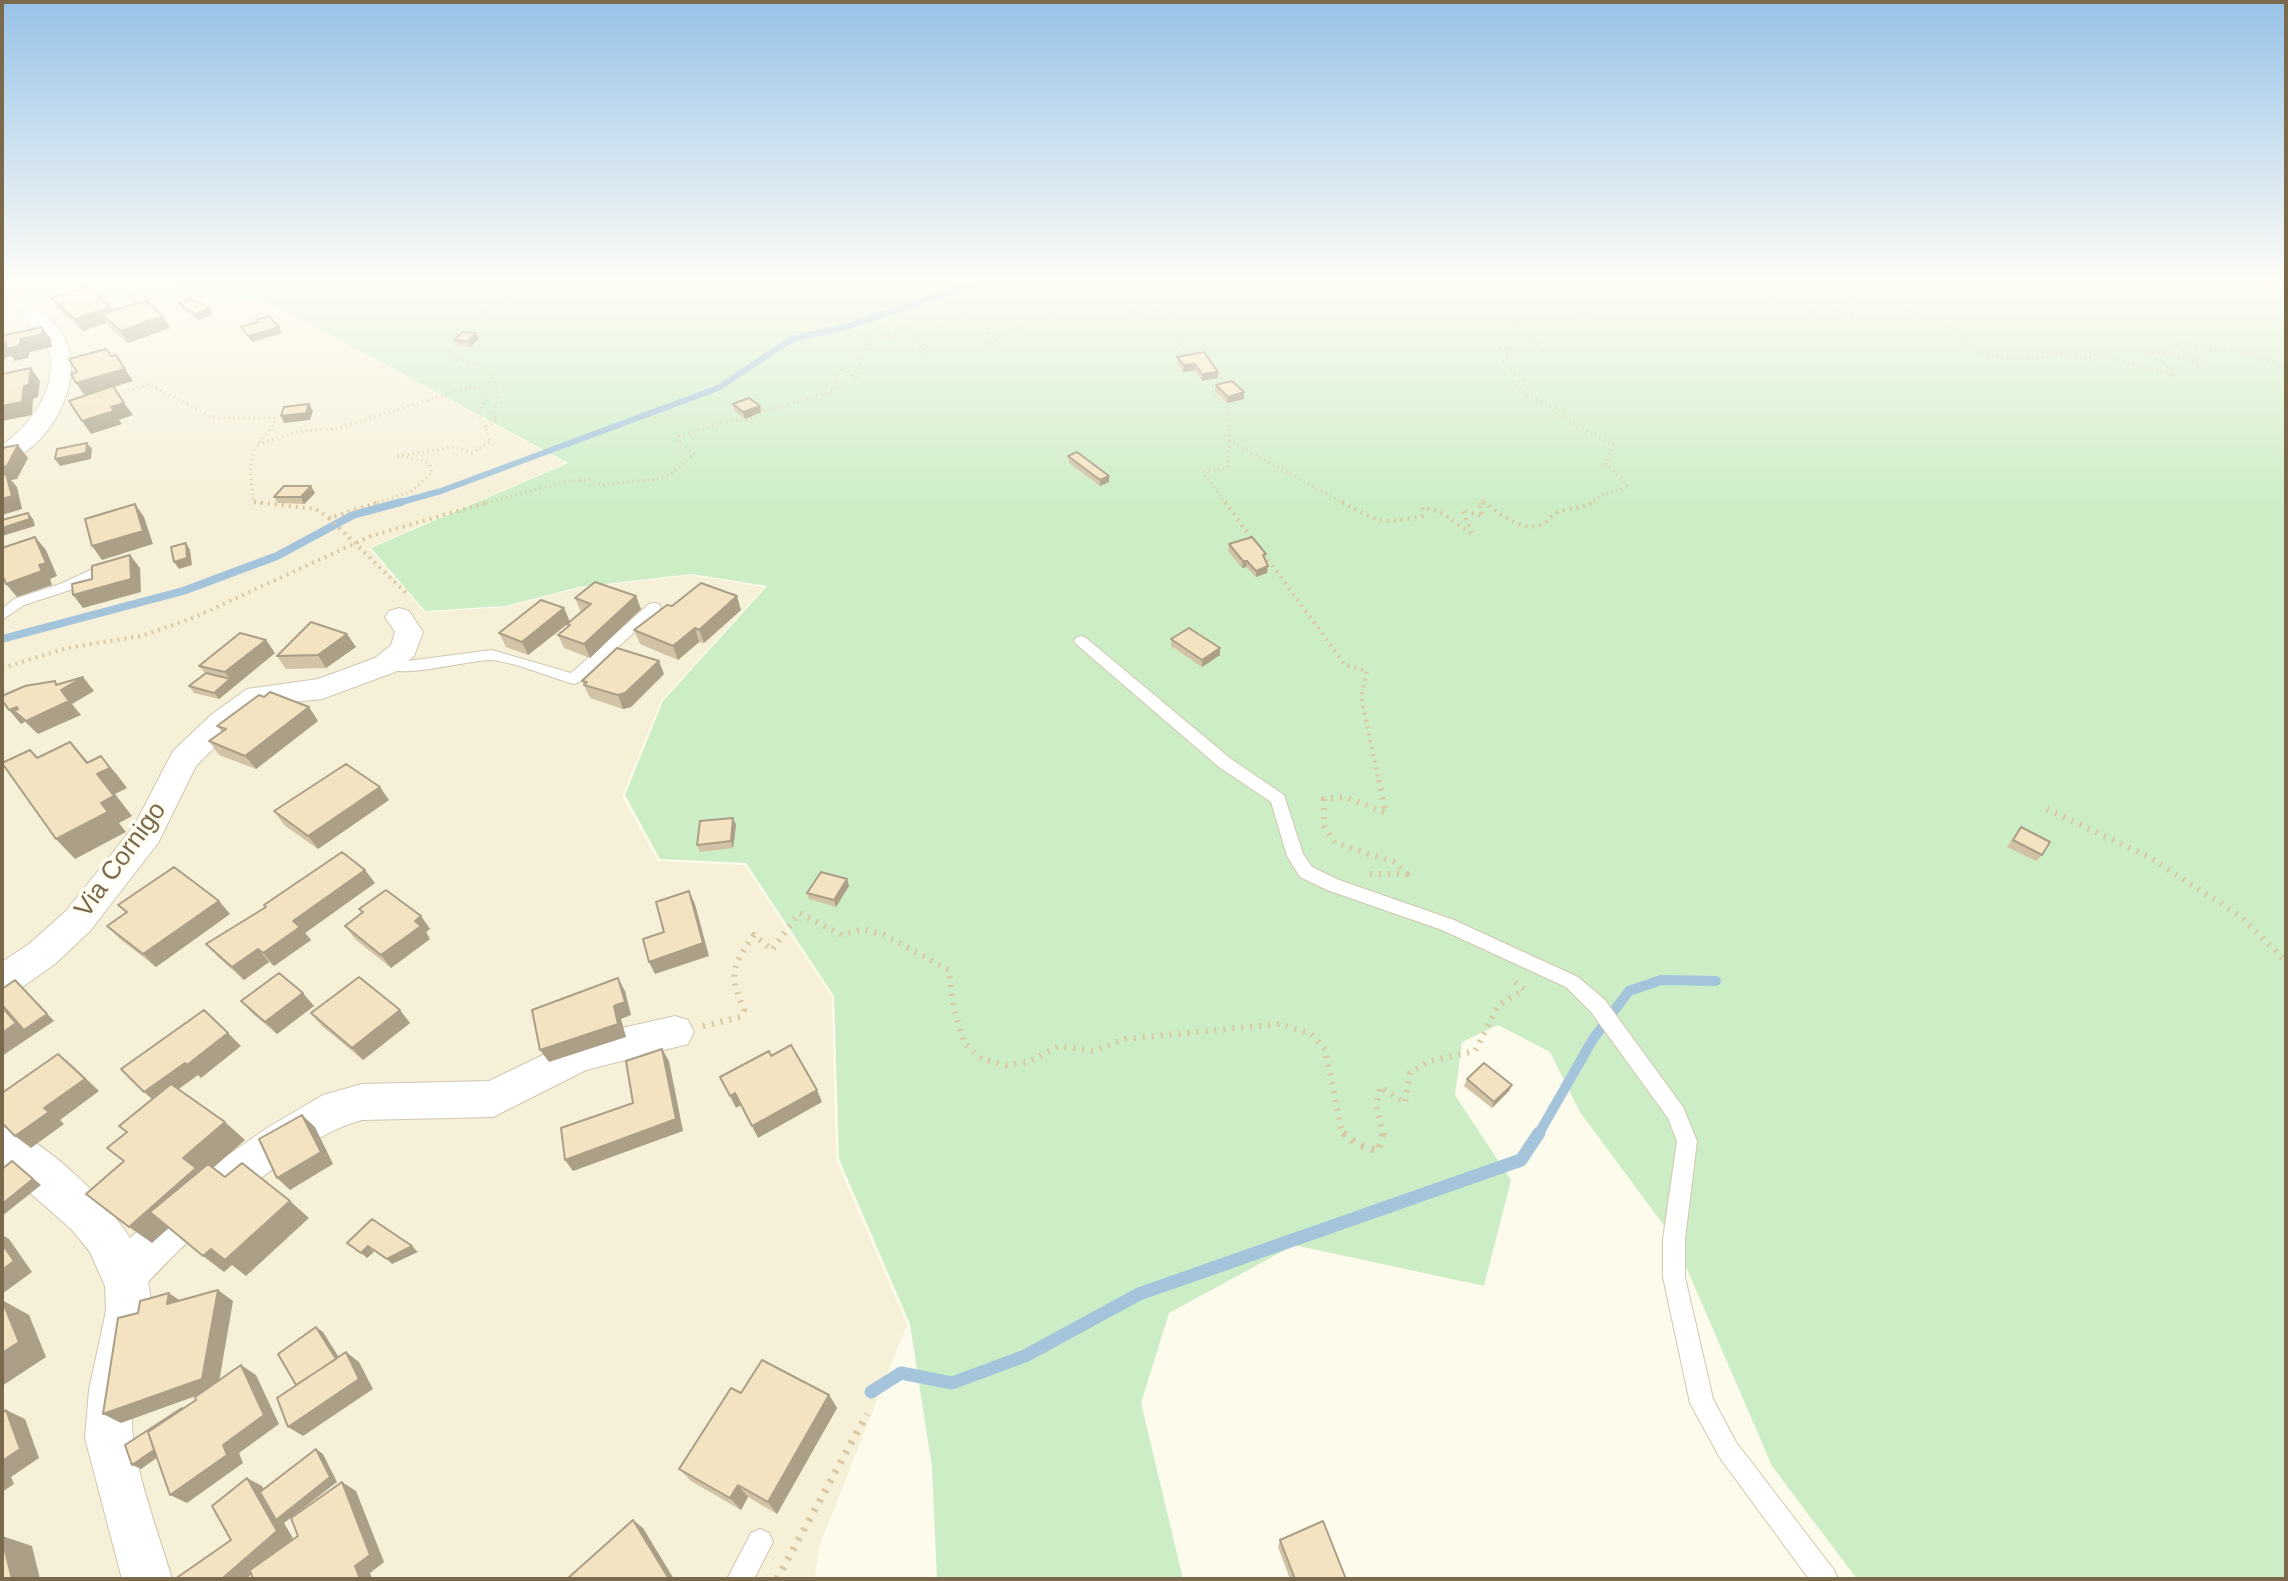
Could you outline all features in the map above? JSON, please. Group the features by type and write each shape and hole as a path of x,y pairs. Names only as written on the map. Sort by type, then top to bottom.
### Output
{"street":[{"path":"2,456 47,415 61,389 63,372 59,357"},
{"path":"385,665 404,649 409,632 403,621"},
{"name":"Via Cornigo","path":"2,981 42,954 78,921 146,834 184,759 232,713 258,696 322,689 385,665"},
{"path":"126,1273 164,1234 230,1178 281,1141 337,1108 362,1102 493,1099 570,1058 675,1032"},
{"path":"2,1144 68,1197 106,1240 126,1273 128,1311 118,1358 109,1438 147,1579"}],"lane":[{"path":"2,616 19,602 65,587 128,557"},
{"path":"385,665 407,666 492,655 574,679 654,607"},
{"path":"1081,641 1225,763 1278,799 1295,856 1306,872 1316,879 1448,925 1572,982 1598,1006 1676,1113 1687,1141 1674,1239 1674,1267 1702,1403 1728,1450 1825,1579"},
{"path":"740,1579 760,1542"}],"path":[{"path":"450,357 471,361 495,380 499,396 493,408 497,420 485,427"},
{"path":"2,668 67,648 141,636 193,618 354,545 435,516 569,481 589,480 600,485 658,479 671,474 694,454 679,443 679,436 733,420 745,421 765,411 833,391 836,376 844,367 856,381 862,357"},
{"path":"1230,441 1375,520 1390,523 1422,516 1423,507 1442,513 1473,535 1462,510 1483,516 1479,508 1481,500 1507,519 1526,525 1541,525 1556,513 1584,508 1602,495 1629,487 1606,464 1613,445 1577,427 1556,408 1530,397 1516,384 1523,379 1501,362 1509,357"},
{"path":"1994,357 2047,357"},
{"path":"2076,357 2095,360 2090,357"},
{"path":"2106,357 2174,376 2171,368 2153,357"},
{"path":"2180,357 2201,365 2204,361 2197,357"},
{"path":"2264,357 2276,360 2286,368"},
{"path":"1214,367 1221,376 1221,388 1212,391 1229,409 1230,441 1227,468 1203,472 1345,665 1367,671 1361,697 1386,813 1346,797 1324,799 1324,826 1335,843 1394,862 1407,874 1359,874 1316,879"},
{"path":"110,397 149,384 213,418 275,418 275,424 254,446 249,471 254,503 316,509 330,520 411,598 412,620 403,621"},
{"path":"254,446 300,431 338,428 470,387 480,387 487,393 487,401 479,415 491,441 480,451 472,453 455,447 397,456 421,460 430,465 432,473 410,492 330,520"},
{"path":"2047,809 2149,857 2240,916 2286,961"},
{"path":"740,1017 744,1010 731,983 732,966 754,935 772,950 780,944 790,918 799,913 842,935 863,929 884,935 949,970 953,1005 964,1043 982,1059 1006,1065 1029,1062 1059,1046 1093,1051 1125,1039 1280,1024 1311,1034 1325,1049 1342,1132 1357,1144 1378,1151 1384,1136 1376,1106 1380,1087 1405,1103 1410,1073 1429,1061 1475,1051 1498,1006 1524,989 1508,977"},
{"path":"777,1579 867,1414"}],"shaded area":[{"path":"2,357 369,357 566,463 369,548 424,612 506,607 579,588 690,575 764,587 661,701 622,796 658,861 744,865 832,997 836,1160 907,1324 819,1547 815,1579 2,1579"}],"green space":[{"path":"370,357 2286,357 2286,1579 1857,1579 1772,1466 1674,1239 1580,1112 1550,1052 1498,1025 1462,1042 1455,1095 1511,1180 1484,1286 1294,1245 1169,1313 1141,1403 1183,1579 937,1579 932,1467 910,1324 839,1159 834,996 746,863 660,859 625,795 663,701 767,586 691,574 579,587 506,606 425,611 371,548 568,463"}],"building":[{"path":"117,357 125,369 76,383 71,374 77,372 69,359"},
{"path":"1177,357 1207,357 1218,372 1202,374 1195,364 1184,365"},
{"path":"31,368 29,385 24,386 22,402 2,406 2,374"},
{"path":"1232,381 1244,392 1228,397 1216,385"},
{"path":"113,386 124,403 111,407 114,411 82,421 69,401"},
{"path":"749,398 760,406 743,412 733,404"},
{"path":"309,404 306,413 281,416 284,407"},
{"path":"87,443 86,453 55,459 57,449"},
{"path":"18,445 7,466 2,467 2,448"},
{"path":"1077,452 1109,476 1100,480 1068,456"},
{"path":"6,474 12,496 2,499 2,475"},
{"path":"284,486 311,486 301,497 274,497"},
{"path":"135,504 143,531 92,546 85,519"},
{"path":"28,513 30,519 2,528 2,520"},
{"path":"35,537 46,563 39,565 42,571 6,584 2,574 2,548"},
{"path":"1252,537 1266,554 1263,555 1268,566 1256,571 1229,544"},
{"path":"186,543 187,558 174,562 171,547"},
{"path":"130,555 131,579 73,595 72,584 92,579 92,566"},
{"path":"595,582 636,596 584,644 558,635 591,604 575,598"},
{"path":"701,583 737,596 699,630 695,628 673,646 634,630 667,605 672,606"},
{"path":"541,600 564,608 522,642 499,633"},
{"path":"311,622 347,634 318,655 277,656"},
{"path":"1189,628 1220,648 1202,660 1171,639"},
{"path":"240,633 266,640 225,672 199,666"},
{"path":"617,648 659,661 625,693 618,695 584,685 587,682 582,681"},
{"path":"206,673 230,679 214,693 189,686"},
{"path":"83,677 61,690 69,701 26,721 14,711 17,707 9,710 2,700 2,696 25,686 55,681 56,685"},
{"path":"270,692 309,707 245,756 209,741 226,729 217,726 259,695 264,697"},
{"path":"70,742 87,763 101,756 110,768 97,774 114,796 101,803 108,812 56,839 2,763 30,750 37,758"},
{"path":"346,764 380,787 308,836 274,811"},
{"path":"733,818 731,841 697,845 700,821"},
{"path":"2021,827 2050,842 2042,855 2013,840"},
{"path":"342,852 365,870 293,921 300,927 263,953 258,949 232,967 206,944 266,907 264,905"},
{"path":"174,867 219,901 143,954 107,926 127,912 118,905"},
{"path":"821,872 847,879 834,900 807,893"},
{"path":"386,890 421,916 415,921 421,926 381,955 345,926 363,912 359,909"},
{"path":"689,891 703,943 649,962 643,939 664,932 656,902"},
{"path":"279,973 303,993 265,1022 241,1001"},
{"path":"359,977 400,1010 352,1048 311,1013"},
{"path":"618,978 625,1002 614,1006 618,1024 540,1050 532,1010"},
{"path":"15,980 47,1014 24,1030 2,1005 2,989"},
{"path":"2,1007 16,1023 2,1033"},
{"path":"204,1010 228,1033 187,1065 185,1063 144,1092 121,1069"},
{"path":"791,1045 817,1090 752,1126 735,1093 730,1096 720,1077 769,1051 771,1056"},
{"path":"662,1049 676,1119 565,1160 561,1128 633,1103 626,1061"},
{"path":"58,1054 85,1079 44,1108 49,1112 15,1136 2,1123 2,1093"},
{"path":"1484,1063 1512,1085 1494,1102 1467,1079"},
{"path":"171,1084 225,1122 183,1158 196,1168 129,1227 86,1194 124,1161 107,1148 127,1132 119,1126"},
{"path":"302,1115 321,1152 277,1178 259,1139"},
{"path":"12,1161 33,1179 2,1204 2,1169"},
{"path":"242,1163 290,1201 225,1260 211,1249 203,1256 150,1212 208,1164 225,1177"},
{"path":"372,1219 412,1246 387,1259 368,1246 361,1253 347,1243"},
{"path":"2,1244 14,1261 2,1270"},
{"path":"218,1290 202,1379 103,1414 118,1318 138,1313 140,1301 169,1293 167,1304"},
{"path":"2,1300 19,1342 2,1353"},
{"path":"316,1327 336,1359 296,1385 278,1354"},
{"path":"346,1352 359,1379 288,1427 277,1398"},
{"path":"762,1360 829,1395 768,1502 738,1485 730,1498 679,1469 731,1388 741,1393"},
{"path":"241,1365 264,1415 223,1445 227,1455 170,1495 148,1432"},
{"path":"182,1408 148,1432 154,1450 132,1465 125,1445"},
{"path":"6,1410 20,1449 2,1461 2,1413"},
{"path":"316,1449 330,1477 276,1520 260,1492"},
{"path":"247,1478 277,1531 225,1579 175,1579 231,1540 212,1506"},
{"path":"342,1482 370,1555 355,1566 360,1579 253,1579 250,1570 298,1536 291,1518"},
{"path":"633,1520 669,1579 567,1579"},
{"path":"1323,1521 1346,1579 1295,1579 1280,1540"},
{"path":"2,1539 12,1579 2,1579"}],"waterway":[{"path":"394,504 441,491 718,388 765,357"},
{"path":"2,639 183,591 277,556 353,515 401,502"},
{"path":"1538,1135 1593,1039 1629,991 1661,980 1716,981"},
{"path":"871,1392 901,1373 952,1383 1025,1356 1139,1294 1521,1160 1539,1133"}]}
